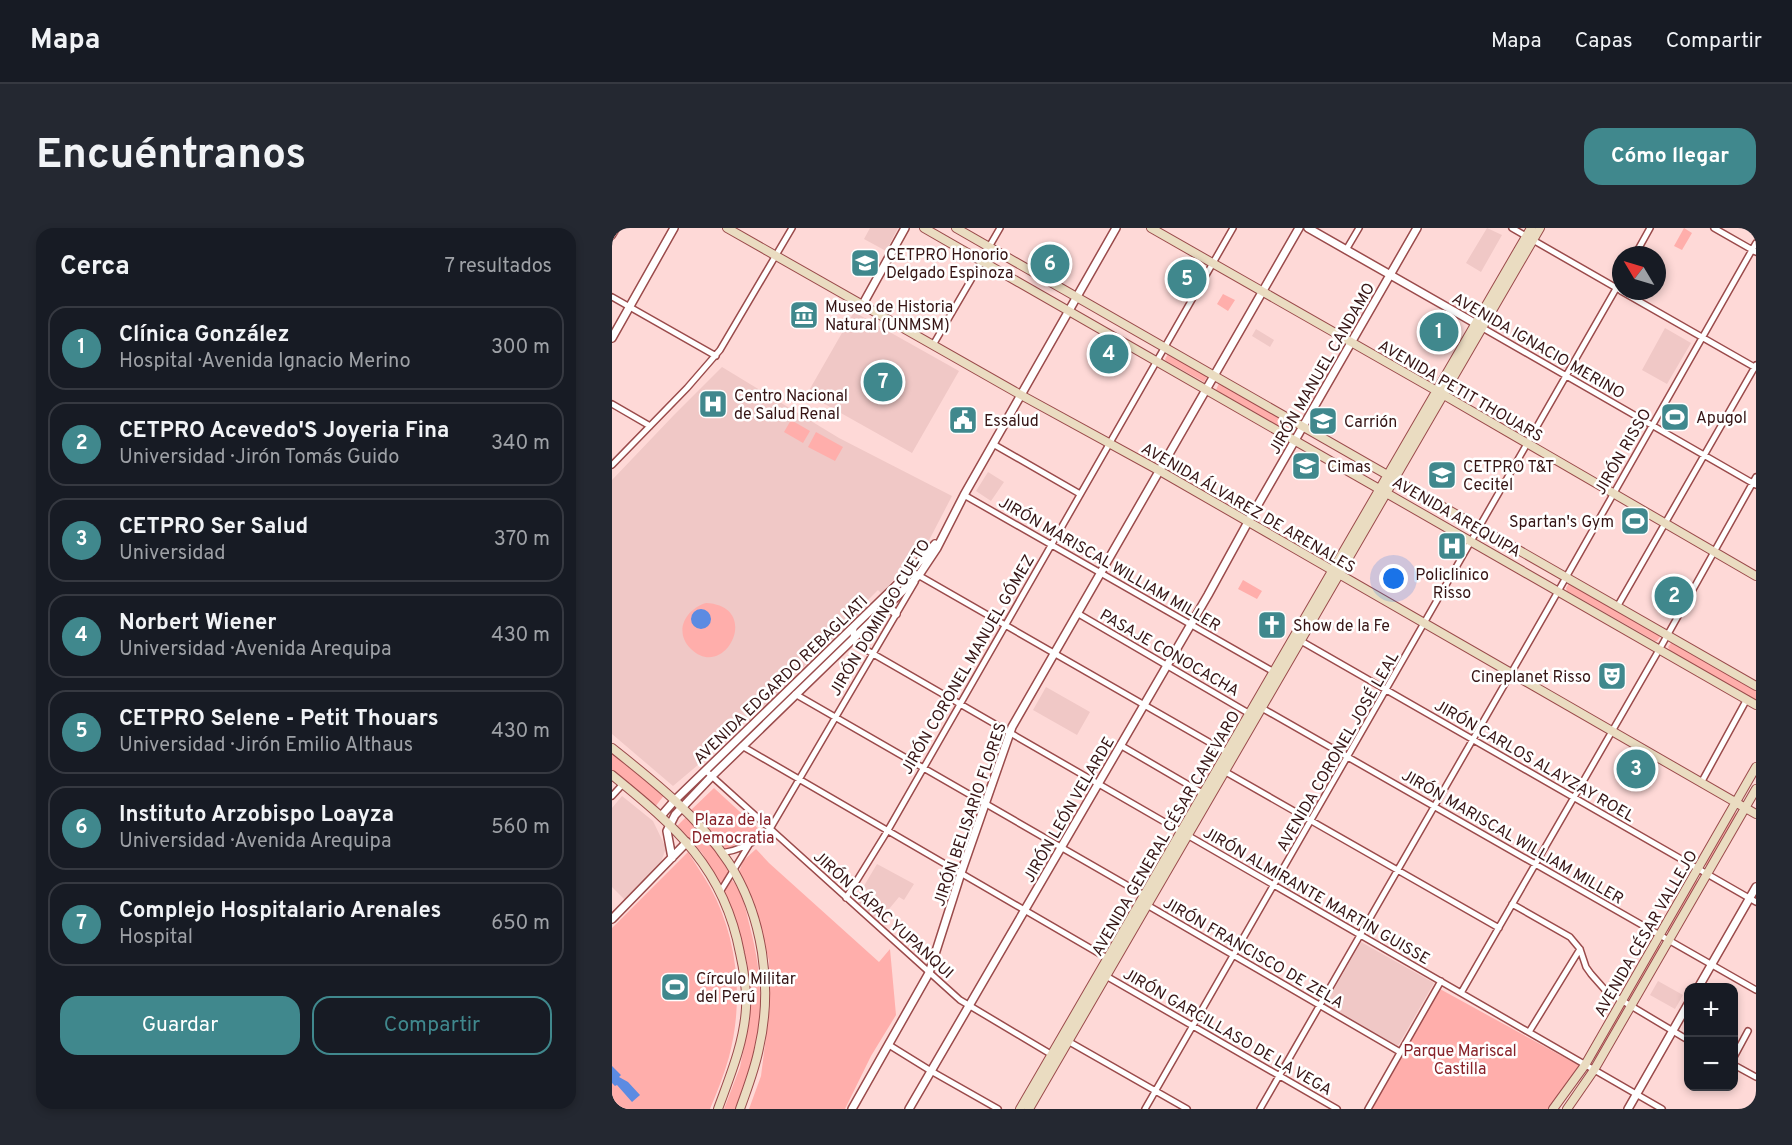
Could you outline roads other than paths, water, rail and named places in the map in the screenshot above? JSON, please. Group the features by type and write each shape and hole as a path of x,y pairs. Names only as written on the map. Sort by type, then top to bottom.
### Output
{"main road":[{"name":"AVENIDA ÁLVAREZ DE ARENALES","path":"727,228 1160,471 1756,814"},
{"name":"AVENIDA AREQUIPA","path":"924,228 1756,705"},
{"name":"AVENIDA AREQUIPA","path":"956,228 1667,636 1754,683"},
{"name":"AVENIDA PETIT THOUARS","path":"1151,228 1756,576"},
{"path":"1529,238 1531,228"},
{"path":"1336,573 1529,238 1540,228"},
{"name":"AVENIDA GENERAL CÉSAR CANEVARO","path":"1027,1108 1065,1039 1106,976 1147,906 1227,753 1250,714 1259,706 1301,641 1336,573"},
{"name":"AVENIDA GENERAL CÉSAR CANEVARO","path":"1065,1039 1107,958 1144,895 1224,771 1259,706 1274,672 1336,573"},
{"path":"612,748 682,807 721,853 744,893 763,958 765,994 760,1046 740,1109"},
{"name":"AVENIDA CÉSAR VALLEJO","path":"1553,1109 1585,1065 1756,767"},
{"path":"612,775 670,823 687,842 705,866 720,892 738,942 746,999 741,1044 718,1109"},
{"name":"AVENIDA CÉSAR VALLEJO","path":"1567,1109 1594,1070 1756,789"}],"street":[{"path":"612,236 616,228"},
{"path":"612,338 674,228"},
{"path":"612,465 716,356 792,228"},
{"path":"862,304 905,228"},
{"path":"989,247 1000,228"},
{"name":"JIRÓN DOMINGO CUETO","path":"721,853 750,844 770,829 918,575 937,548 964,495 1116,228"},
{"name":"JIRÓN CORONEL MANUEL GÓMEZ","path":"846,898 888,830 1233,228"},
{"name":"JIRÓN BELISARIO FLORES","path":"852,1109 929,973 1009,733 1299,228"},
{"name":"AVENIDA IGNACIO MERINO","path":"1308,228 1755,482"},
{"path":"1346,250 1359,228"},
{"name":"JIRÓN MANUEL CANDAMO","path":"1248,522 1418,228"},
{"path":"1512,228 1612,285"},
{"path":"1640,246 1650,228"},
{"path":"1714,228 1754,251"},
{"name":"JIRÓN RISSO","path":"1260,1109 1702,337 1754,251 1756,243"},
{"path":"933,345 982,261"},
{"path":"612,297 716,356"},
{"name":"AVENIDA CORONEL JOSÉ LEAL","path":"1145,1109 1527,444 1614,300"},
{"path":"1617,607 1756,367 1637,300"},
{"path":"612,404 650,426"},
{"path":"993,444 1080,494"},
{"path":"1461,993 1755,482"},
{"name":"JIRÓN MARISCAL WILLIAM MILLER","path":"964,495 1274,672"},
{"name":"JIRÓN LEÓN VELARDE","path":"909,1109 1191,625 1248,522"},
{"name":"AVENIDA EDGARDO REBAGLIATI","path":"670,823 709,774 788,690 911,571 942,535"},
{"path":"911,571 1227,753"},
{"name":"AVENIDA EDGARDO REBAGLIATI","path":"661,816 675,800 742,747 918,575"},
{"path":"877,603 887,606 896,614"},
{"name":"PASAJE CONOCACHA","path":"1077,614 1250,714"},
{"path":"853,640 854,627"},
{"name":"JIRÓN ALMIRANTE MARTIN GUISSE","path":"853,640 856,644 1009,733 1662,1109"},
{"name":"JIRÓN CARLOS ALAYZAY ROEL","path":"1301,641 1753,900"},
{"name":"JIRÓN FRANCISCO DE ZELA","path":"788,690 1144,895 1147,906 1400,1052"},
{"path":"1701,783 1747,699"},
{"name":"JIRÓN MARISCAL WILLIAM MILLER","path":"1259,706 1756,990"},
{"path":"1120,745 1204,794"},
{"name":"JIRÓN GARCILLASO DE LA VEGA","path":"742,747 1107,958"},
{"path":"1224,771 1499,928"},
{"name":"JIRÓN CÁPAC YUPANQUI","path":"709,774 929,973 969,1006 1055,1056"},
{"path":"612,796 623,784"},
{"path":"670,823 667,831 672,858"},
{"path":"612,919 687,842"},
{"name":"JIRÓN DOMINGO CUETO","path":"720,892 750,844"},
{"path":"1700,983 1753,900 1756,887"},
{"path":"1512,904 1570,937 1580,949 1586,967 1606,991 1684,1037"},
{"path":"1529,1032 1580,949"},
{"name":"JIRÓN GARCILLASO DE LA VEGA","path":"1106,976 1336,1109"},
{"path":"1368,1109 1441,981"},
{"path":"1628,1109 1684,1012"},
{"path":"1738,1050 1748,1031"},
{"path":"1065,1039 1187,1109"},
{"path":"889,1045 998,1109"},
{"path":"1738,1067 1756,1077"}],"water":[{"path":"701,609 708,612 711,619 708,626 701,629 694,626 691,619 694,612"},
{"path":"612,1066 621,1075 619,1077 628,1082 640,1095 632,1102 617,1085 612,1083"}],"place":[{"name":"CETPRO Honorio Delgado Espinoza","path":"865,263"},
{"name":"Instituto Arzobispo Loayza","path":"1050,264"},
{"name":"CETPRO Selene - Petit Thouars","path":"1187,279"},
{"name":"Museo de Historia Natural (UNMSM)","path":"804,315"},
{"name":"Clínica González","path":"1439,332"},
{"name":"Norbert Wiener","path":"1109,354"},
{"name":"Complejo Hospitalario Arenales","path":"883,382"},
{"name":"Centro Nacional de Salud Renal","path":"713,404"},
{"name":"Apugol","path":"1675,417"},
{"name":"Essalud","path":"963,420"},
{"name":"Carrión","path":"1323,421"},
{"name":"Cimas","path":"1306,466"},
{"name":"CETPRO T&T Cecitel","path":"1442,475"},
{"name":"Spartan's Gym","path":"1635,521"},
{"name":"Policlinico Risso","path":"1452,546"},
{"name":"CETPRO Acevedo'S Joyeria Fina","path":"1674,596"},
{"name":"Show de la Fe","path":"1272,625"},
{"name":"Cineplanet Risso","path":"1612,676"},
{"name":"CETPRO Ser Salud","path":"1636,769"},
{"name":"Círculo Militar del Perú","path":"675,987"}],"park label":[{"name":"Plaza de la Democratia","path":"733,828"},
{"name":"Parque Mariscal Castilla","path":"1460,1059"}]}
